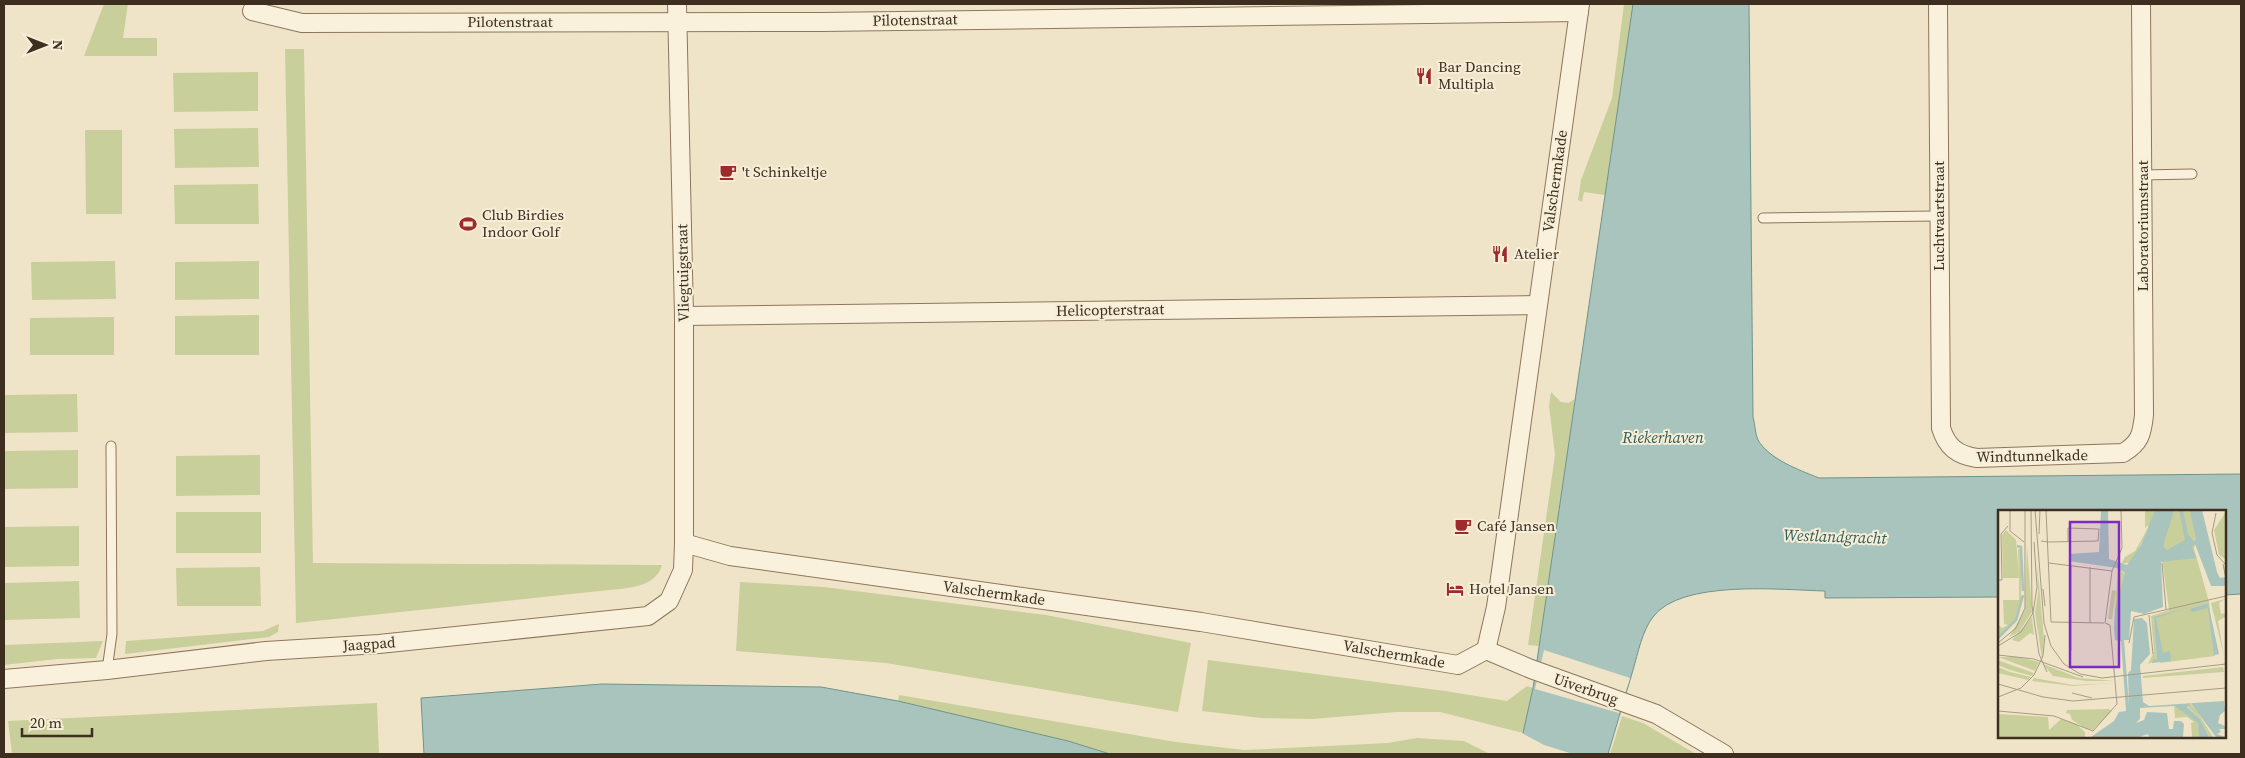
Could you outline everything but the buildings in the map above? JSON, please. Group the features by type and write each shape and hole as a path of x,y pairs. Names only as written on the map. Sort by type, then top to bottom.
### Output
{"street":[{"name":"Vliegtuigstraat","path":"677,4 684,316 684,542"},
{"name":"Luchtvaartstraat","path":"1938,4 1941,428"},
{"name":"Laboratoriumstraat","path":"2134,447 2142,432 2144,415 2141,4"},
{"name":"Pilotenstraat","path":"252,11 302,23 822,22 1374,9 1580,8"},
{"name":"Valschermkade","path":"684,542 730,556 1201,622 1458,665 1486,650 1496,608 1580,8"},
{"name":"Helicopterstraat","path":"684,316 1537,305"},
{"name":"Windtunnelkade","path":"1941,428 1945,442 1966,456 1977,458 2108,455 2123,453 2134,447"},
{"name":"Jaagpad","path":"4,679 107,670 266,651 379,644 648,616 668,602 683,570 684,542"},
{"name":"Uiverbrug","path":"1486,650 1531,670 1656,714 1724,754"}],"lane":[{"path":"2142,175 2192,174"},
{"path":"1764,218 1939,216"},
{"path":"107,670 112,634 111,446"}],"green space":[{"path":"104,4 128,4 123,38 157,38 157,56 84,56"},
{"path":"1624,4 1633,4 1605,195 1584,192 1582,202 1578,200 1581,180 1612,98"},
{"path":"285,49 304,49 313,563 662,565 652,579 637,586 627,588 296,623"},
{"path":"258,72 258,111 174,112 173,73"},
{"path":"258,128 259,167 175,168 174,129"},
{"path":"85,130 122,130 122,214 86,214"},
{"path":"258,184 259,224 175,224 174,185"},
{"path":"115,261 116,299 32,300 31,262"},
{"path":"259,261 259,299 175,300 175,262"},
{"path":"259,315 259,355 175,355 175,316"},
{"path":"114,317 114,355 30,355 30,318"},
{"path":"1551,392 1561,402 1568,403 1575,399 1539,646 1528,645 1555,455 1549,406"},
{"path":"77,394 78,432 4,433 4,395"},
{"path":"78,450 78,488 4,489 4,451"},
{"path":"260,455 260,495 176,496 176,456"},
{"path":"176,512 261,512 261,553 176,553"},
{"path":"79,526 79,566 4,567 4,527"},
{"path":"260,567 261,606 177,606 176,568"},
{"path":"79,581 80,618 4,620 4,583"},
{"path":"740,582 824,587 1046,615 1191,643 1178,712 886,663 736,651"},
{"path":"279,624 278,632 269,637 125,654 126,641 263,631"},
{"path":"103,641 96,658 57,659 4,665 4,645"},
{"path":"1208,660 1507,701 1527,686 1533,688 1523,733 1440,712 1396,712 1313,719 1261,718 1202,711"},
{"path":"899,695 1176,742 1244,750 1388,743 1417,738 1464,741 1490,754 1110,754 1068,741 898,701"},
{"path":"377,703 379,754 12,754 8,721"},
{"path":"1622,716 1643,723 1696,754 1610,754"}],"water":[{"name":"Riekerhaven","path":"1633,4 1749,4 1753,417 1757,438 1769,453 1785,463 1819,478 2241,474 2241,594 2225,595 2225,510 1998,510 1998,597 1825,598 1825,591 1734,589 1686,597 1667,605 1653,617 1646,629 1608,754 1515,754 1523,733 1533,688"},
{"path":"602,684 821,687 898,701 1068,741 1110,754 424,754 421,698"}],"pier":[{"path":"1544,650 1630,678 1619,713 1535,689"},
{"path":"1520,732 1544,745 1573,754 1512,754"}],"place":[{"name":"Bar Dancing Multipla","path":"1424,76"},
{"name":"'t Schinkeltje","path":"728,172"},
{"name":"Club Birdies Indoor Golf","path":"468,224"},
{"name":"Atelier","path":"1500,254"},
{"name":"Café Jansen","path":"1463,526"},
{"name":"Hotel Jansen","path":"1455,589"}],"water label":[{"name":"Westlandgracht","path":"1835,536"}]}
